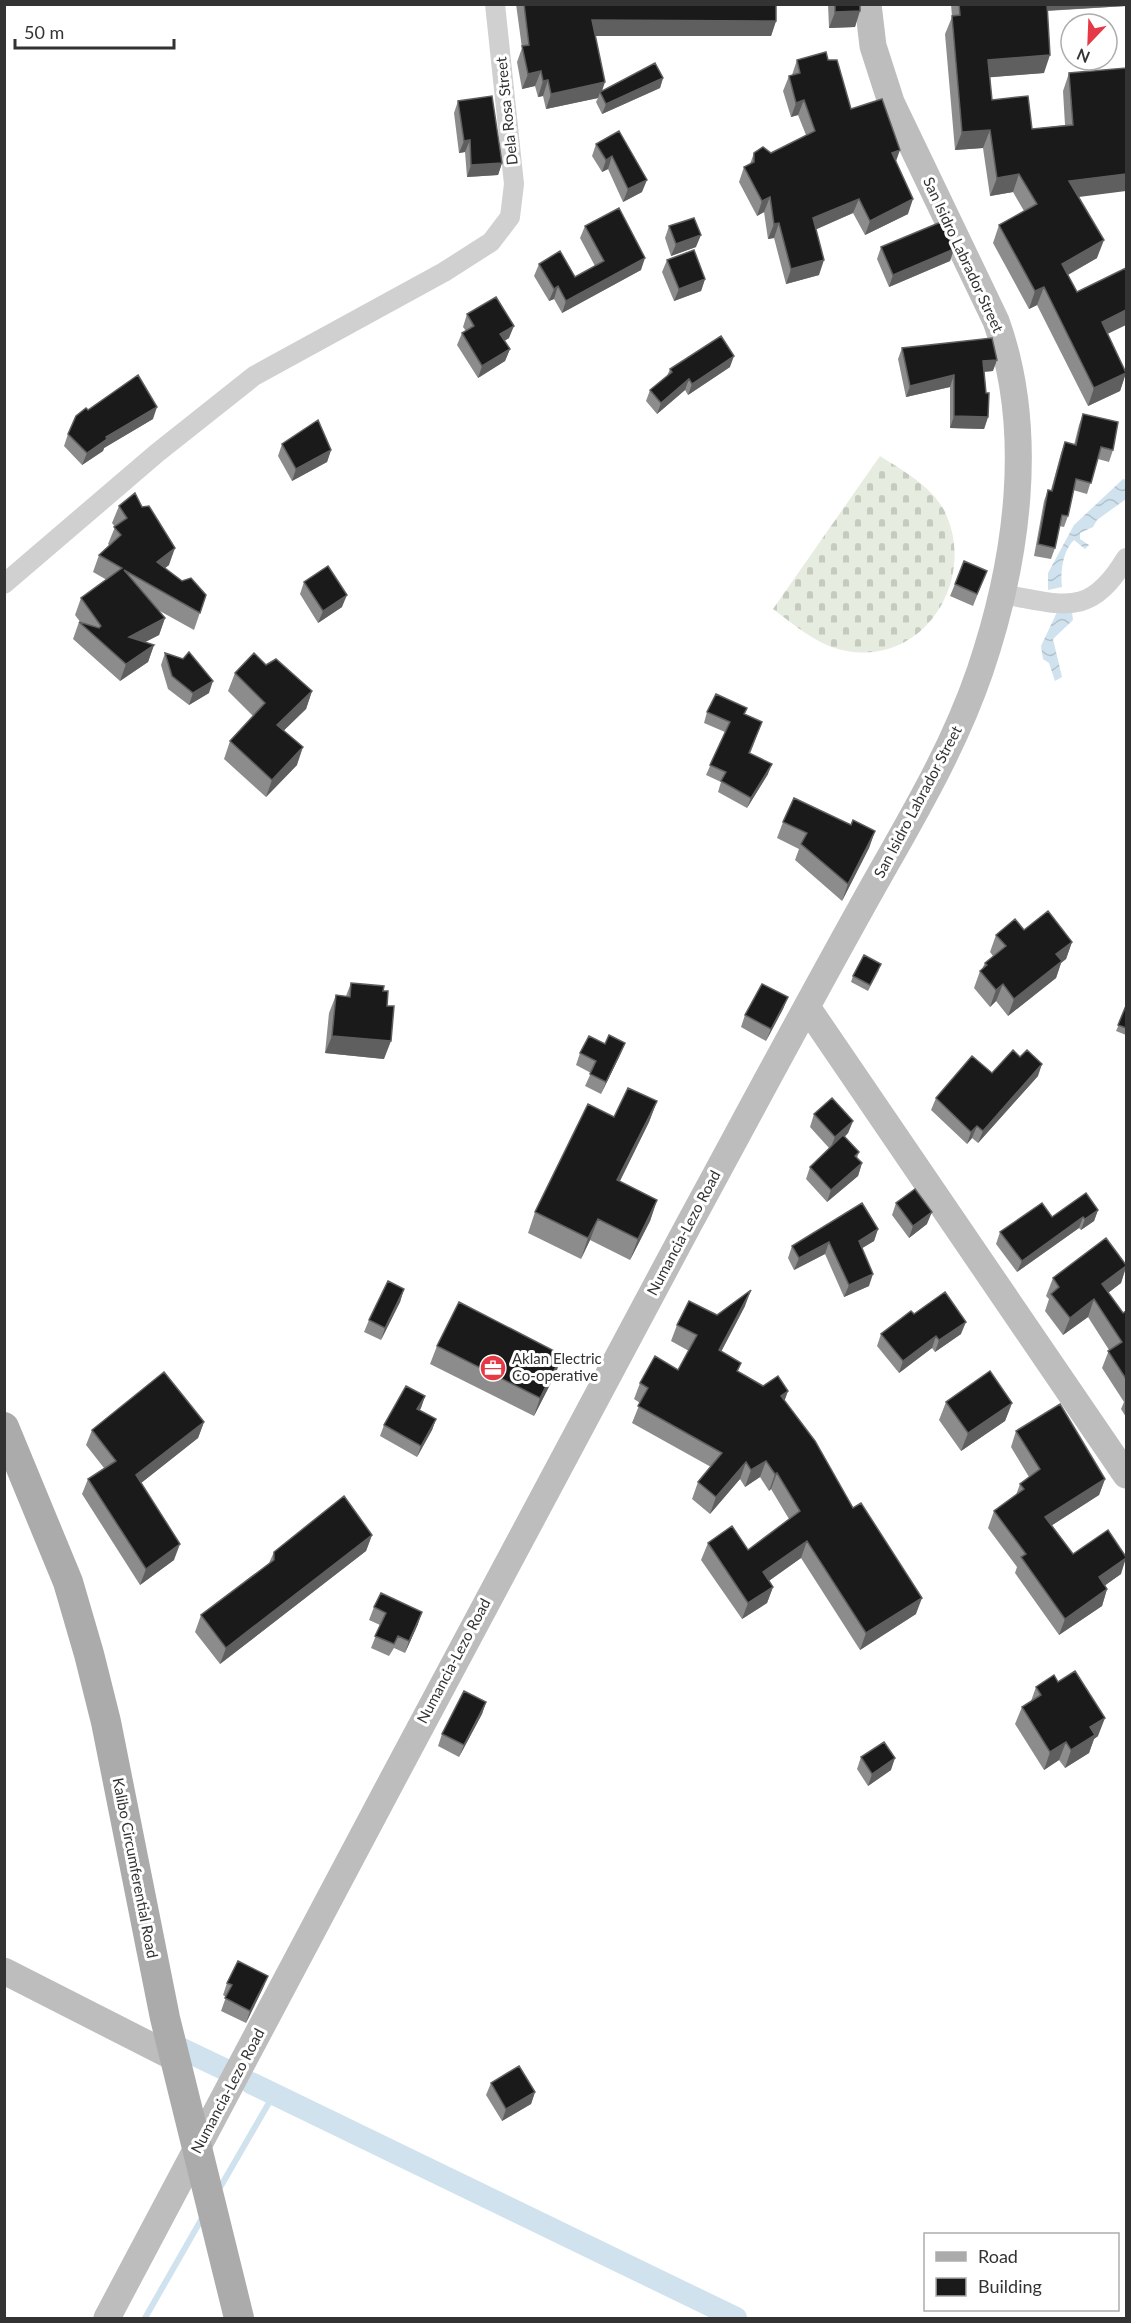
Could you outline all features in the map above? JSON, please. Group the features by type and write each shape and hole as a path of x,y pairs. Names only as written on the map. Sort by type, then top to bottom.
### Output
{"main road":[{"name":"San Isidro Labrador Street","path":"807,1007 961,724 983,661 1001,594 1012,537 1018,448 1018,415 1007,351 996,321 891,102 873,46 868,4"},
{"path":"807,1007 1126,1475"},
{"name":"Numancia-Lezo Road","path":"108,2319 423,1719 807,1007"},
{"name":"Kalibo Circumferential Road","path":"4,1427 68,1582 89,1654 175,2058 239,2319"},
{"path":"4,1971 175,2058"}],"street":[{"name":"Dela Rosa Street","path":"4,585 157,453 254,376 444,272 491,242 510,217 514,184 495,4"},
{"path":"1001,594 1079,604 1093,598 1117,574 1126,558"}],"green space":[{"path":"880,456 933,494 945,512 953,538 954,564 949,589 937,612 921,631 900,645 875,652 847,651 817,640 773,609"}],"water":[{"path":"1123,479 1126,480 1126,499 1097,520 1093,527 1080,533 1080,539 1089,545 1085,549 1074,540 1070,544 1063,562 1062,587 1048,590 1048,573 1074,525"},
{"path":"1057,612 1072,612 1073,620 1053,639 1062,677 1055,681 1049,663 1043,659 1041,646"}],"building":[{"path":"524,4 776,4 776,21 592,20 605,82 551,94 548,80 543,81 541,71 528,74 522,46 529,45"},
{"path":"835,4 860,4 860,11 835,12"},
{"path":"959,4 1047,4 1050,55 988,60 992,100 1028,96 1032,129 1073,125 1069,73 1119,72 1119,69 1126,68 1126,174 1069,181 1104,240 1062,264 1077,292 1126,268 1126,310 1102,322 1126,373 1094,388 1044,287 1035,291 999,225 1037,204 1019,174 997,178 990,130 962,132 952,16 960,15"},
{"path":"826,52 828,60 837,60 851,109 882,99 900,150 892,153 913,199 870,221 859,199 813,218 824,260 791,269 779,223 774,224 770,197 762,201 744,167 754,162 754,153 763,147 771,153 815,131 804,100 796,103 789,76 800,73 797,60"},
{"path":"655,63 663,78 606,104 600,92"},
{"path":"492,96 502,163 471,165 470,140 464,141 458,101"},
{"path":"619,131 647,180 628,189 612,156 606,160 596,144"},
{"path":"619,208 645,258 566,301 558,286 554,289 539,264 560,251 575,277 604,261 585,226"},
{"path":"694,218 701,235 676,244 669,226"},
{"path":"941,222 954,249 893,275 881,247"},
{"path":"694,250 705,279 679,289 667,260"},
{"path":"496,297 514,326 500,334 510,349 482,366 462,333 474,326 467,314"},
{"path":"721,336 734,356 692,384 689,379 661,403 650,390 672,372 670,369"},
{"path":"992,338 997,360 983,361 986,393 989,393 988,417 954,416 954,375 910,386 902,348"},
{"path":"138,375 157,407 106,437 107,439 87,453 68,434 76,416"},
{"path":"1083,414 1118,422 1113,450 1101,447 1091,483 1076,479 1068,516 1062,515 1055,548 1038,544 1048,490 1052,491 1065,442 1076,445"},
{"path":"318,420 331,450 296,469 282,444"},
{"path":"135,493 142,507 149,506 175,548 157,562 182,581 191,578 206,595 200,613 124,570 165,618 129,637 154,645 126,664 79,622 99,628 101,626 81,598 122,568 99,555 121,535 114,527 127,518 119,506"},
{"path":"964,561 987,571 977,594 955,584"},
{"path":"328,566 347,595 323,611 304,582"},
{"path":"189,652 213,681 193,693 172,676 165,653 183,659"},
{"path":"254,653 266,665 276,659 312,691 277,725 303,747 272,780 230,741 265,703 235,673"},
{"path":"716,694 747,708 744,714 762,722 749,753 772,764 751,798 721,781 726,772 710,765 730,722 707,712"},
{"path":"794,798 851,825 853,820 875,831 848,884 801,844 807,833 783,822"},
{"path":"1048,911 1072,942 1056,954 1062,961 1014,999 1003,984 996,990 980,971 987,965 985,963 1006,946 996,935 1015,919 1024,930"},
{"path":"864,955 881,964 870,985 853,976"},
{"path":"351,983 384,986 383,991 388,991 387,1006 394,1006 391,1041 332,1036 336,995 350,997"},
{"path":"762,984 788,997 771,1029 745,1015"},
{"path":"1126,1009 1126,1028 1118,1025"},
{"path":"609,1035 625,1043 606,1082 590,1074 596,1061 580,1053 589,1036 605,1044"},
{"path":"1013,1050 1020,1057 1027,1050 1042,1064 983,1131 977,1126 971,1132 936,1098 972,1056 992,1073"},
{"path":"628,1088 657,1101 617,1180 657,1200 638,1239 598,1219 588,1238 535,1212 588,1104 614,1117"},
{"path":"832,1098 853,1121 835,1137 814,1114"},
{"path":"843,1135 859,1152 855,1156 862,1163 831,1190 810,1167"},
{"path":"915,1189 932,1212 913,1226 896,1203"},
{"path":"1086,1193 1098,1210 1085,1219 1083,1217 1022,1261 1000,1232 1042,1203 1052,1217"},
{"path":"862,1203 878,1229 859,1241 873,1274 849,1285 829,1242 799,1258 792,1246"},
{"path":"1106,1238 1126,1265 1102,1284 1123,1313 1126,1311 1126,1379 1108,1351 1122,1342 1094,1299 1070,1318 1051,1294 1059,1287 1053,1278"},
{"path":"388,1281 404,1289 385,1328 369,1320"},
{"path":"751,1290 719,1350 741,1363 737,1371 763,1386 778,1376 788,1391 781,1396 815,1441 853,1508 861,1503 922,1598 866,1633 807,1541 763,1572 773,1587 748,1603 708,1543 732,1526 748,1550 800,1511 777,1473 775,1474 766,1461 751,1470 746,1462 716,1497 698,1482 722,1453 638,1406 648,1388 640,1383 655,1356 678,1370 697,1335 677,1325 689,1301 717,1315"},
{"path":"945,1292 966,1322 939,1340 936,1336 903,1361 881,1334 911,1311 914,1314"},
{"path":"459,1302 562,1355 540,1398 437,1346"},
{"path":"990,1371 1012,1403 968,1433 946,1402"},
{"path":"164,1372 204,1422 136,1475 180,1544 146,1569 88,1479 116,1461 92,1430"},
{"path":"406,1386 425,1396 417,1409 436,1419 421,1446 384,1425"},
{"path":"1060,1404 1105,1479 1045,1517 1073,1554 1108,1530 1126,1557 1099,1577 1107,1589 1065,1619 1021,1557 1026,1554 994,1511 1024,1489 1020,1484 1040,1469 1016,1431"},
{"path":"344,1496 372,1535 226,1648 201,1615 274,1560 274,1552"},
{"path":"381,1593 422,1612 409,1641 398,1636 394,1644 375,1636 386,1613 374,1607"},
{"path":"1075,1671 1105,1718 1090,1727 1095,1735 1071,1750 1066,1742 1050,1752 1022,1707 1041,1695 1036,1687 1054,1675 1058,1682"},
{"path":"464,1691 486,1702 464,1745 442,1734"},
{"path":"884,1742 895,1758 872,1774 861,1757"},
{"path":"238,1961 268,1976 250,2011 225,1998 232,1985 227,1983"},
{"path":"519,2066 535,2092 506,2109 491,2083"}],"waterway":[{"path":"182,2049 224,2069"},
{"path":"251,2083 736,2318"},
{"path":"218,2191 274,2094"},
{"path":"145,2318 201,2220"}],"place":[{"name":"Aklan Electric Co-operative","path":"493,1368"}]}
